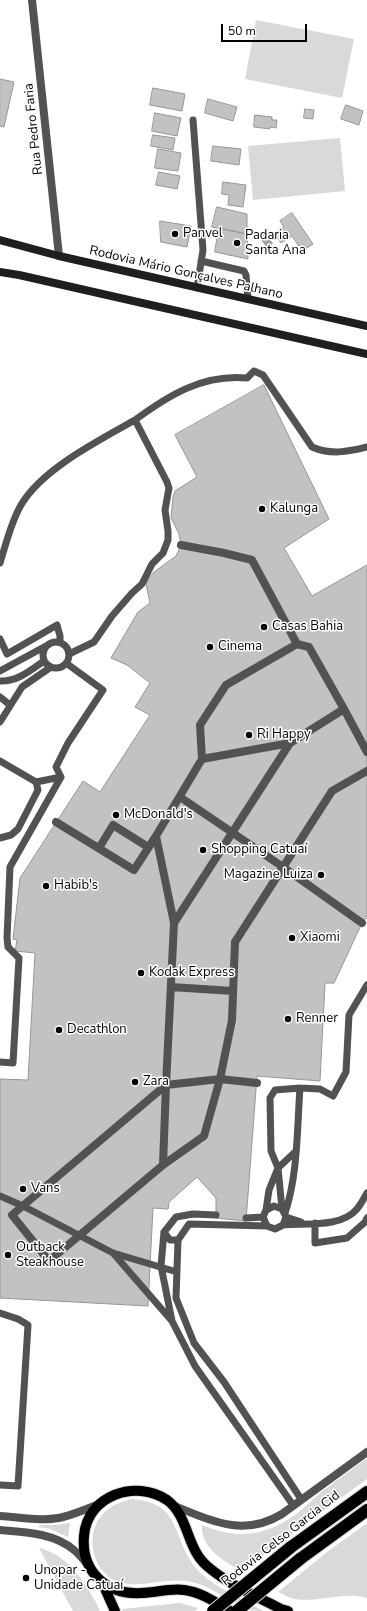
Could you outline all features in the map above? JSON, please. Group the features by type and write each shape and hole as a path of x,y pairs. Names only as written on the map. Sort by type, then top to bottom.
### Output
{"highway":[{"name":"Rodovia Celso Garcia Cid","path":"213,1611 291,1547 367,1492"},
{"name":"Rodovia Celso Garcia Cid","path":"237,1611 300,1559 367,1510"}],"main road":[{"name":"Rodovia Mário Gonçalves Palhano","path":"0,240 59,256 367,326"},
{"path":"0,272 34,278 367,354"},
{"path":"230,1611 203,1595 193,1592 174,1589 130,1593 115,1589 102,1582 87,1564 83,1546 84,1530 92,1513 99,1504 113,1495 130,1490 139,1490 158,1495 171,1504 181,1518 193,1549 206,1565 232,1584 281,1609 288,1611"},
{"path":"102,1582 115,1611"}],"street":[{"name":"Rua Pedro Faria","path":"32,0 59,256"},
{"path":"181,545 252,560 297,644"},
{"path":"56,822 134,870 202,759 200,725 226,685 297,644 309,647 367,752"},
{"path":"202,759 290,743 344,709"},
{"path":"174,923 290,743"},
{"path":"257,1083 220,1079 166,1085 12,1215 49,1260 163,1165 204,1136 220,1079 232,1020 235,942 332,791 367,771"},
{"path":"180,797 362,923"},
{"path":"99,848 113,825 148,847"},
{"path":"156,836 174,923 163,1165"},
{"path":"171,987 233,991"},
{"path":"171,1504 229,1526 250,1526 273,1519 367,1452"},
{"path":"0,1516 41,1519 62,1517 99,1504"},
{"path":"0,1530 43,1535 54,1538 75,1550 87,1564"}],"lane":[{"path":"193,120 203,250 197,288"},
{"path":"201,261 244,271 246,275 248,299"},
{"path":"0,563 21,506 39,482 61,465 135,420 162,400 184,389 212,380 240,377 248,378 254,370 264,375 312,447 324,451 344,453 367,447"},
{"path":"69,654 94,642 112,616 142,584 152,564 163,553 166,547 168,531 166,510 168,488 167,482 135,420"},
{"path":"0,639 7,654 57,625 60,642"},
{"path":"0,672 52,642 60,642 66,647 69,654 66,663 57,668 51,667 44,661 43,653 46,646"},
{"path":"0,681 7,682 18,678 44,661"},
{"path":"61,777 56,767 68,743 104,690 66,663"},
{"path":"0,722 22,687 51,667"},
{"path":"0,697 10,705"},
{"path":"0,760 36,782 38,787 37,793 18,829 11,835 0,838"},
{"path":"36,782 61,777"},
{"path":"0,1062 13,1063 18,958 8,947 7,938 10,867 61,777"},
{"path":"283,1225 284,1213 278,1168 271,1151 270,1098 275,1090 300,1088 320,1089 333,1096 346,1072 349,1016 367,985"},
{"path":"284,1213 290,1197 300,1088"},
{"path":"267,1226 265,1214 269,1190 278,1168 295,1152"},
{"path":"301,1499 224,1382 194,1343 176,1298 178,1240 189,1224 267,1226 276,1229 283,1225 330,1223 347,1217 356,1209 367,1193"},
{"path":"0,1196 112,1253 161,1266 177,1272"},
{"path":"246,1218 265,1214 274,1206 305,1224"},
{"path":"172,1321 161,1266 164,1232 176,1217 193,1214 216,1216"},
{"path":"315,1223 315,1243 347,1238 365,1222 367,1218"},
{"path":"164,1232 170,1240 178,1240"},
{"path":"112,1253 172,1321 195,1366 294,1505"},
{"path":"0,1313 18,1319 28,1325 18,1486 0,1485"}],"shaded area":[{"path":"256,20 354,39 342,98 245,79"},
{"path":"340,138 345,191 253,200 248,146"},
{"path":"266,232 273,244 267,248 259,237"},
{"path":"367,1458 367,1479 242,1571 221,1559 205,1541 202,1533 202,1525 226,1532 248,1534 270,1529 281,1524"},
{"path":"132,1499 149,1502 162,1508 170,1517 192,1563 203,1575 224,1590 264,1611 249,1610 207,1587 192,1582 166,1581 126,1584 115,1580 105,1573 96,1560 92,1544 95,1527 101,1516 109,1508 120,1502"},
{"path":"70,1523 68,1537 50,1529 39,1527 39,1525"},
{"path":"367,1523 367,1598 358,1596 340,1596 304,1600 288,1597 278,1592 327,1552"},
{"path":"39,1548 60,1557 76,1572 90,1591 100,1611 73,1611"},
{"path":"180,1603 198,1608 195,1611 123,1611 122,1609"}],"building":[{"path":"0,79 14,82 4,127 0,126"},
{"path":"153,88 185,94 182,111 150,105"},
{"path":"208,99 237,107 233,121 205,113"},
{"path":"346,105 363,111 359,125 341,119"},
{"path":"305,109 314,110 313,119 304,118"},
{"path":"155,113 181,118 177,136 152,131"},
{"path":"255,115 272,117 272,120 277,120 276,128 270,127 270,129 254,127"},
{"path":"153,135 175,138 173,150 151,146"},
{"path":"213,146 241,149 239,165 211,161"},
{"path":"158,149 181,153 178,171 155,168"},
{"path":"159,172 180,176 177,189 156,185"},
{"path":"223,182 246,185 243,207 228,205 229,195 222,194"},
{"path":"217,207 247,214 247,234 212,227"},
{"path":"292,213 313,244 302,251 292,236 281,243 274,233 284,227 280,221"},
{"path":"160,221 191,226 187,247 161,242"},
{"path":"219,228 247,234 248,259 215,252"},
{"name":"Shopping Catuaí","path":"264,385 329,519 284,548 312,596 367,565 367,917 362,923 334,983 325,983 320,1081 257,1076 246,1221 216,1218 216,1198 197,1177 169,1202 168,1209 153,1208 148,1306 0,1298 0,1079 28,1080 35,953 15,951 17,940 13,939 20,878 83,781 100,792 150,715 135,707 150,683 127,665 111,658 138,612 150,603 146,584 149,578 154,572 176,556 181,545 179,534 171,518 173,497 175,491 197,477 175,435"}],"place":[{"name":"Panvel","path":"175,234"},
{"name":"Padaria Santa Ana","path":"237,243"},
{"name":"Kalunga","path":"262,509"},
{"name":"Casas Bahia","path":"264,627"},
{"name":"Cinema","path":"210,647"},
{"name":"Ri Happy","path":"249,735"},
{"name":"McDonald's","path":"116,815"},
{"name":"Shopping Catuaí","path":"203,850"},
{"name":"Magazine Luiza","path":"321,875"},
{"name":"Habib's","path":"46,886"},
{"name":"Xiaomi","path":"292,938"},
{"name":"Kodak Express","path":"141,973"},
{"name":"Renner","path":"288,1019"},
{"name":"Decathlon","path":"59,1030"},
{"name":"Zara","path":"135,1082"},
{"name":"Vans","path":"23,1189"},
{"name":"Outback Steakhouse","path":"8,1255"},
{"name":"Unopar - Unidade Catuaí","path":"26,1578"}]}
